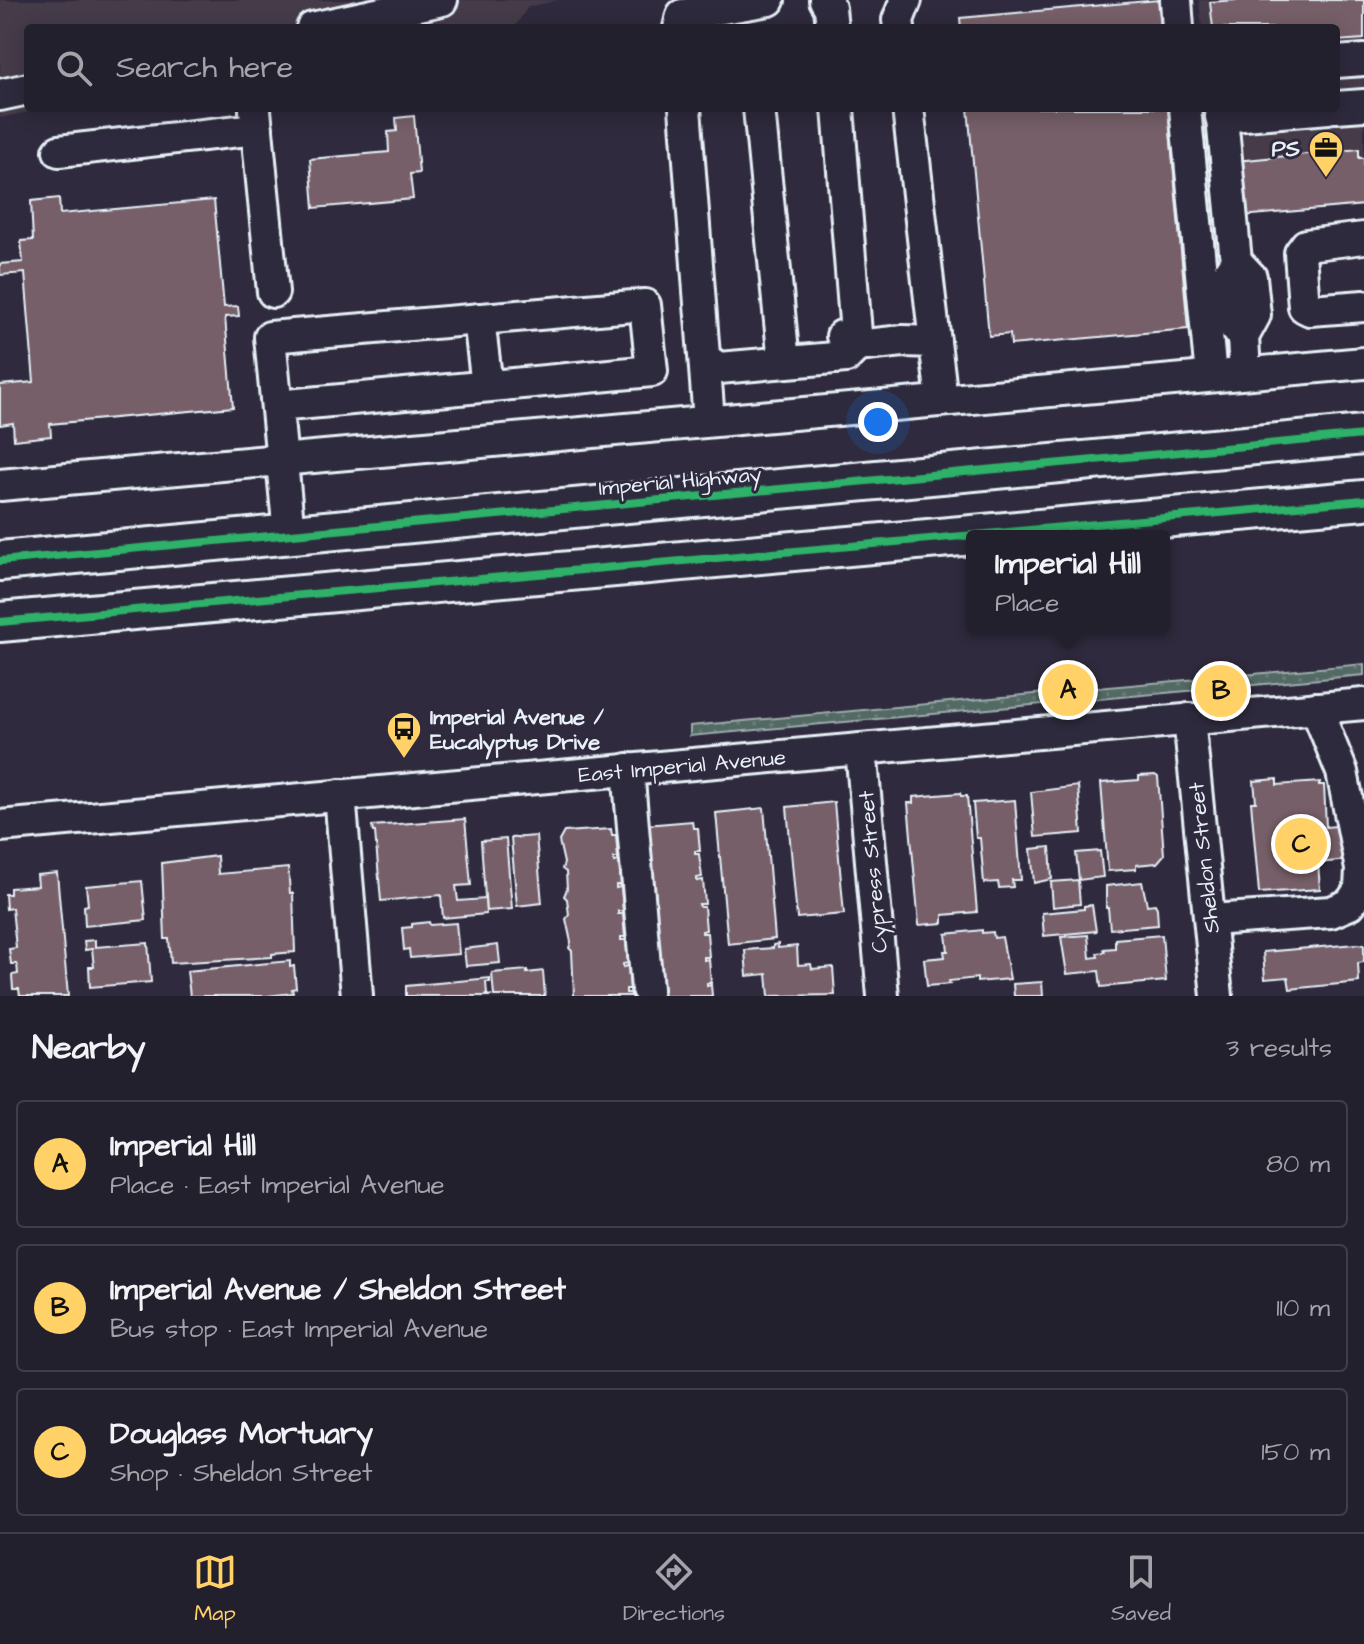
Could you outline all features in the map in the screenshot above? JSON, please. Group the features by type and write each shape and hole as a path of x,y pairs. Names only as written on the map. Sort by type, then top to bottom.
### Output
{"main road":[{"name":"Imperial Highway","path":"0,561 1364,435"},
{"path":"1029,530 1364,500"},
{"path":"0,622 966,536"}],"street":[{"path":"331,24 442,0"},
{"path":"825,0 830,8 832,24"},
{"path":"898,24 906,0"},
{"path":"1176,0 1178,24"},
{"path":"679,24 682,15 756,11"},
{"path":"1340,62 1364,60"},
{"path":"0,95 24,90"},
{"path":"1340,107 1364,105"},
{"path":"685,112 709,421"},
{"path":"759,112 783,352"},
{"path":"838,112 857,346"},
{"path":"908,112 942,400"},
{"path":"1185,112 1211,376"},
{"path":"1242,112 1221,113 1236,261 1251,277 1255,315 1243,337 1245,373"},
{"path":"59,151 256,118 273,292"},
{"path":"1364,238 1319,241 1306,245 1300,253 1304,307 1310,310 1364,306"},
{"path":"277,406 652,371 645,305 270,337 289,534"},
{"path":"479,319 487,386"},
{"path":"705,359 719,368 783,352 846,357 857,346 903,341 935,342"},
{"path":"0,485 1364,363"},
{"name":"East Imperial Avenue","path":"0,826 1364,704"},
{"path":"1210,920 1331,912 1350,904 1360,889 1361,869 1342,772 1316,708"},
{"name":"Sheldon Street","path":"1189,719 1217,996"},
{"name":"Cypress Street","path":"861,749 883,996"},
{"path":"628,769 647,989"},
{"path":"340,795 357,996"}],"shaded area":[{"path":"0,0 559,0 528,7 517,24 24,24 24,112 28,112 0,118"},
{"path":"1199,0 1364,0 1364,193 1219,207 1210,112 1340,112 1340,24 1202,24"}],"green space":[{"path":"1364,664 1364,675 690,736 690,726 1046,693 1066,684 1076,684 1086,689"}],"building":[{"path":"1158,0 1161,24 961,24 960,18"},
{"path":"1364,0 1364,39 1340,41 1340,24 1213,24 1210,2"},
{"path":"968,112 1168,112 1188,329 1011,345 1010,334 989,336"},
{"path":"414,116 419,173 410,174 413,199 314,208 310,159 389,152 388,132 397,131 396,118"},
{"path":"1359,149 1359,158 1364,158 1364,205 1242,216 1236,161"},
{"path":"59,198 60,214 214,200 224,307 238,306 239,316 225,317 233,407 50,424 51,436 14,440 13,423 0,425 0,385 34,382 25,273 0,275 0,264 23,262 21,241 33,240 31,201"},
{"path":"1139,776 1158,777 1164,855 1157,863 1136,865 1136,869 1108,871 1101,783 1139,780"},
{"path":"1277,779 1277,785 1320,782 1319,785 1324,785 1326,827 1346,825 1348,860 1318,863 1320,889 1259,893 1251,802 1256,802 1254,781"},
{"path":"1078,786 1082,833 1035,837 1031,792"},
{"path":"960,793 967,796 977,912 943,915 943,923 919,925 908,803 913,803 913,797"},
{"path":"1015,800 1021,880 1012,880 1013,887 999,888 998,882 984,883 973,803"},
{"path":"834,802 844,914 797,918 787,807"},
{"path":"764,808 775,939 728,944 716,813"},
{"path":"465,819 471,885 456,886 458,901 485,899 486,914 443,918 441,895 381,901 372,826"},
{"path":"692,821 693,828 698,828 700,851 695,851 695,854 699,854 702,877 697,881 703,880 705,904 699,904 704,907 706,930 702,933 707,933 709,957 704,957 704,960 709,959 711,983 707,986 711,985 712,996 659,996 646,825"},
{"path":"611,829 612,835 616,835 618,858 614,858 614,862 619,861 621,885 616,885 616,888 621,887 623,911 618,911 618,914 623,914 625,937 621,940 626,940 628,963 623,967 628,966 630,989 626,989 626,993 631,993 631,996 574,996 572,951 566,919 569,915 564,896 567,889 566,872 562,869 564,863 559,841 564,832"},
{"path":"536,836 542,903 517,906 511,838"},
{"path":"506,839 512,909 486,911 481,841"},
{"path":"1050,847 1052,879 1034,883 1031,849"},
{"path":"1100,851 1103,877 1079,880 1076,853"},
{"path":"217,856 218,874 288,868 290,893 293,893 295,952 272,954 272,957 171,963 169,939 165,939 162,863"},
{"path":"57,873 68,996 20,996 19,989 13,989 12,975 18,974 17,964 11,964 9,949 16,948 12,908 6,909 5,894 10,894 10,888 38,886 37,875"},
{"path":"1078,880 1080,904 1053,907 1051,882"},
{"path":"142,881 146,920 85,926 84,906 88,905 86,886"},
{"path":"1142,882 1147,905 1155,904 1157,908 1158,925 1110,929 1106,886"},
{"path":"1092,905 1096,931 1044,936 1042,913 1084,909 1084,906"},
{"path":"429,922 430,925 456,923 459,954 410,958 409,949 404,950 402,928"},
{"path":"982,930 982,933 993,932 994,938 1002,937 1010,979 977,982 977,978 927,986 924,959 945,957 944,951 948,951 946,934"},
{"path":"1088,935 1090,958 1098,957 1097,953 1105,952 1104,949 1115,948 1115,939 1162,935 1166,981 1101,987 1099,971 1067,974 1061,937"},
{"path":"95,940 95,947 148,943 151,982 90,987 89,967 94,967 92,949 85,950 84,941"},
{"path":"778,944 778,948 797,946 798,965 811,964 812,969 833,967 835,995 769,996 767,974 747,976 745,950 773,948"},
{"path":"498,945 500,963 466,966 464,949"},
{"path":"1364,945 1364,962 1358,963 1359,982 1290,989 1288,977 1265,979 1263,952"},
{"path":"290,961 290,967 294,966 296,988 292,989 293,993 190,996 187,971"},
{"path":"527,970 527,973 543,971 545,996 494,996 492,973"},
{"path":"490,978 490,982 486,982 487,995 492,996 406,996 406,986"},
{"path":"1042,982 1043,996 1014,996 1013,984"}],"cycle path":[{"path":"0,561 1364,435"},
{"path":"1029,530 1364,500"},
{"path":"0,622 966,536"}],"place":[{"name":"PS","path":"1326,179"},
{"name":"Imperial Hill","path":"1068,690"},
{"name":"Imperial Avenue / Sheldon Street","path":"1221,691"},
{"name":"Imperial Avenue / Eucalyptus Drive","path":"404,760"},
{"name":"Douglass Mortuary","path":"1301,844"}]}
